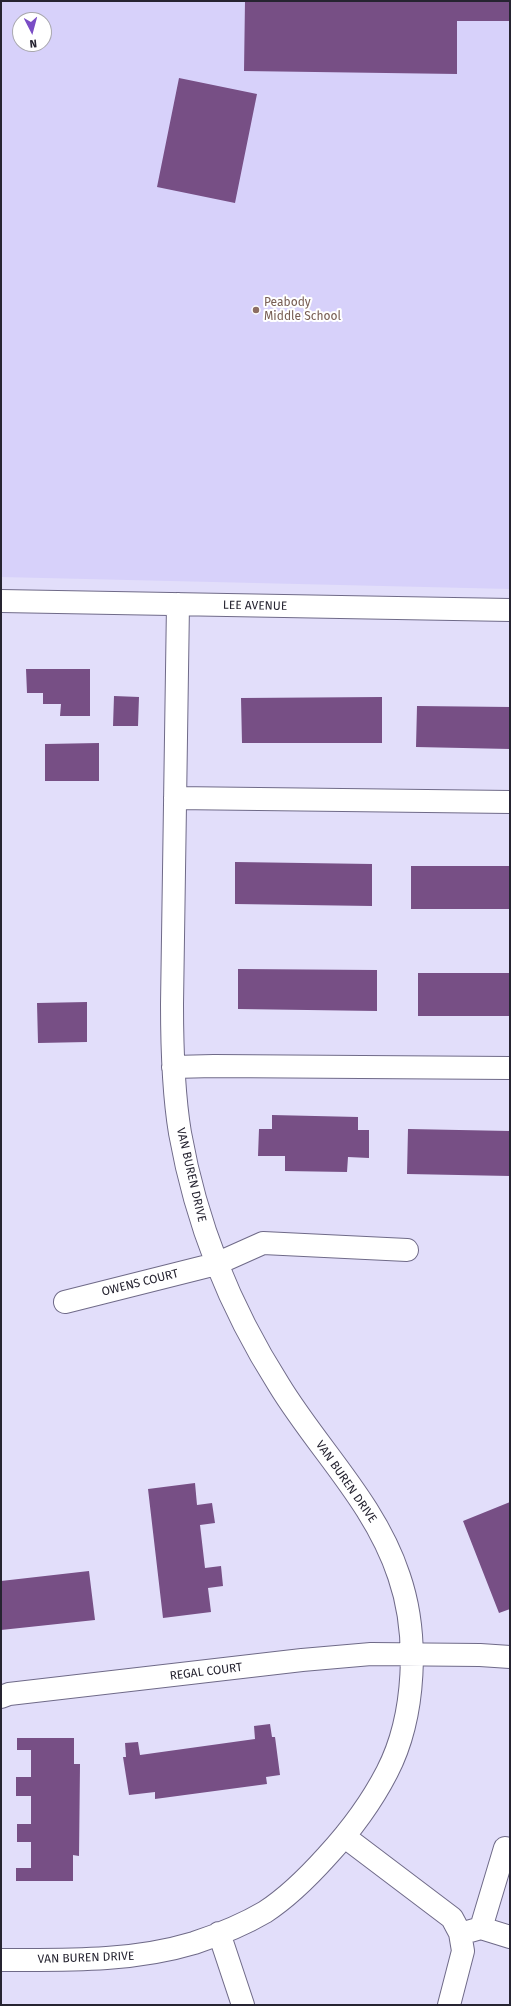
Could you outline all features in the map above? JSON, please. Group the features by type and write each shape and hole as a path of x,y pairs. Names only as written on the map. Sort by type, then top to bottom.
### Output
{"street":[{"name":"LEE AVENUE","path":"1,601 510,610"},
{"name":"VAN BUREN DRIVE","path":"1,1960 93,1960 143,1955 193,1943 240,1925 268,1910 308,1877 345,1837 362,1815 388,1770 398,1744 408,1700 412,1655 410,1619 400,1576 383,1535 365,1504 324,1451 279,1386 240,1317 216,1264 193,1191 180,1132 173,1068 172,1004 178,604"},
{"path":"175,798 510,802"},
{"path":"173,1068 214,1066 510,1068"},
{"name":"OWENS COURT","path":"65,1302 216,1264 263,1243 407,1250"},
{"name":"REGAL COURT","path":"1,1697 9,1694 302,1660 371,1654 480,1655 510,1658"},
{"path":"345,1837 452,1918 460,1933 463,1951 449,2005"},
{"path":"481,1928 505,1848 510,1849"},
{"path":"460,1933 481,1928 510,1937"},
{"path":"219,1933 243,2005"}],"shaded area":[{"name":"Peabody Middle School","path":"1,1 510,1 510,589 1,577"}],"building":[{"path":"245,1 510,1 510,21 457,21 457,74 244,71"},
{"path":"179,78 257,94 235,203 157,187"},
{"path":"26,669 90,669 90,716 60,716 61,704 43,704 43,693 27,693"},
{"path":"114,696 139,697 138,726 113,726"},
{"path":"382,697 382,743 242,743 241,698"},
{"path":"417,706 510,707 510,749 416,747"},
{"path":"99,743 99,781 45,781 45,744"},
{"path":"235,862 372,864 372,906 235,904"},
{"path":"411,866 510,866 510,909 411,909"},
{"path":"238,969 377,970 377,1011 238,1009"},
{"path":"418,973 510,973 510,1016 418,1016"},
{"path":"87,1002 87,1042 38,1043 37,1003"},
{"path":"272,1115 358,1117 358,1130 369,1130 369,1158 348,1157 347,1172 285,1171 285,1156 258,1156 259,1129 272,1129"},
{"path":"408,1129 510,1131 510,1176 407,1174"},
{"path":"195,1483 197,1505 212,1503 215,1523 200,1525 205,1568 221,1566 223,1586 208,1588 211,1612 163,1618 148,1489"},
{"path":"510,1502 510,1609 499,1613 463,1521"},
{"path":"89,1571 95,1620 1,1630 1,1581"},
{"path":"270,1724 272,1737 275,1737 280,1775 266,1777 267,1784 155,1799 155,1792 129,1795 123,1757 126,1757 125,1743 138,1742 140,1755 255,1739 254,1726"},
{"path":"17,1738 74,1738 74,1764 80,1764 79,1856 73,1855 73,1881 16,1881 16,1868 31,1868 31,1842 17,1842 17,1824 31,1824 31,1796 16,1796 16,1777 31,1777 31,1750 17,1750"}],"place":[{"name":"Peabody Middle School","path":"256,310"}]}
